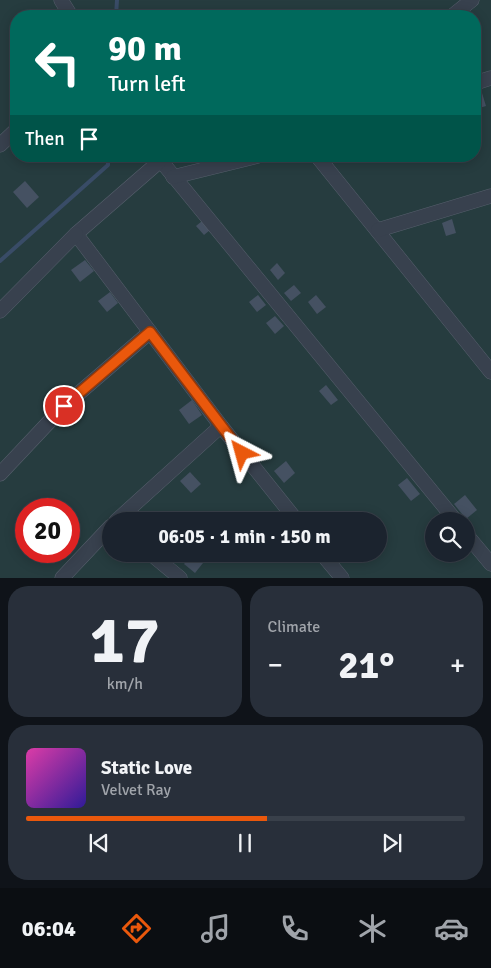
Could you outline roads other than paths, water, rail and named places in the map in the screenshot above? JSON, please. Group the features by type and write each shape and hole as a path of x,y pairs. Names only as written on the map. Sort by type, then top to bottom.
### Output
{"lane":[{"path":"460,10 472,0"},
{"path":"0,145 10,136"},
{"path":"0,311 76,234 155,162"},
{"path":"160,162 449,512"},
{"path":"173,177 234,162"},
{"path":"323,162 491,372"},
{"path":"378,230 491,196"},
{"path":"76,234 221,426 289,512"},
{"path":"0,474 64,406 150,332"},
{"path":"126,512 221,426"},
{"path":"62,578 102,536"},
{"path":"475,545 491,564"},
{"path":"161,562 180,578"},
{"path":"329,562 342,578"}],"waterway":[{"path":"116,10 117,0"},
{"path":"0,261 108,165 108,162"}]}
